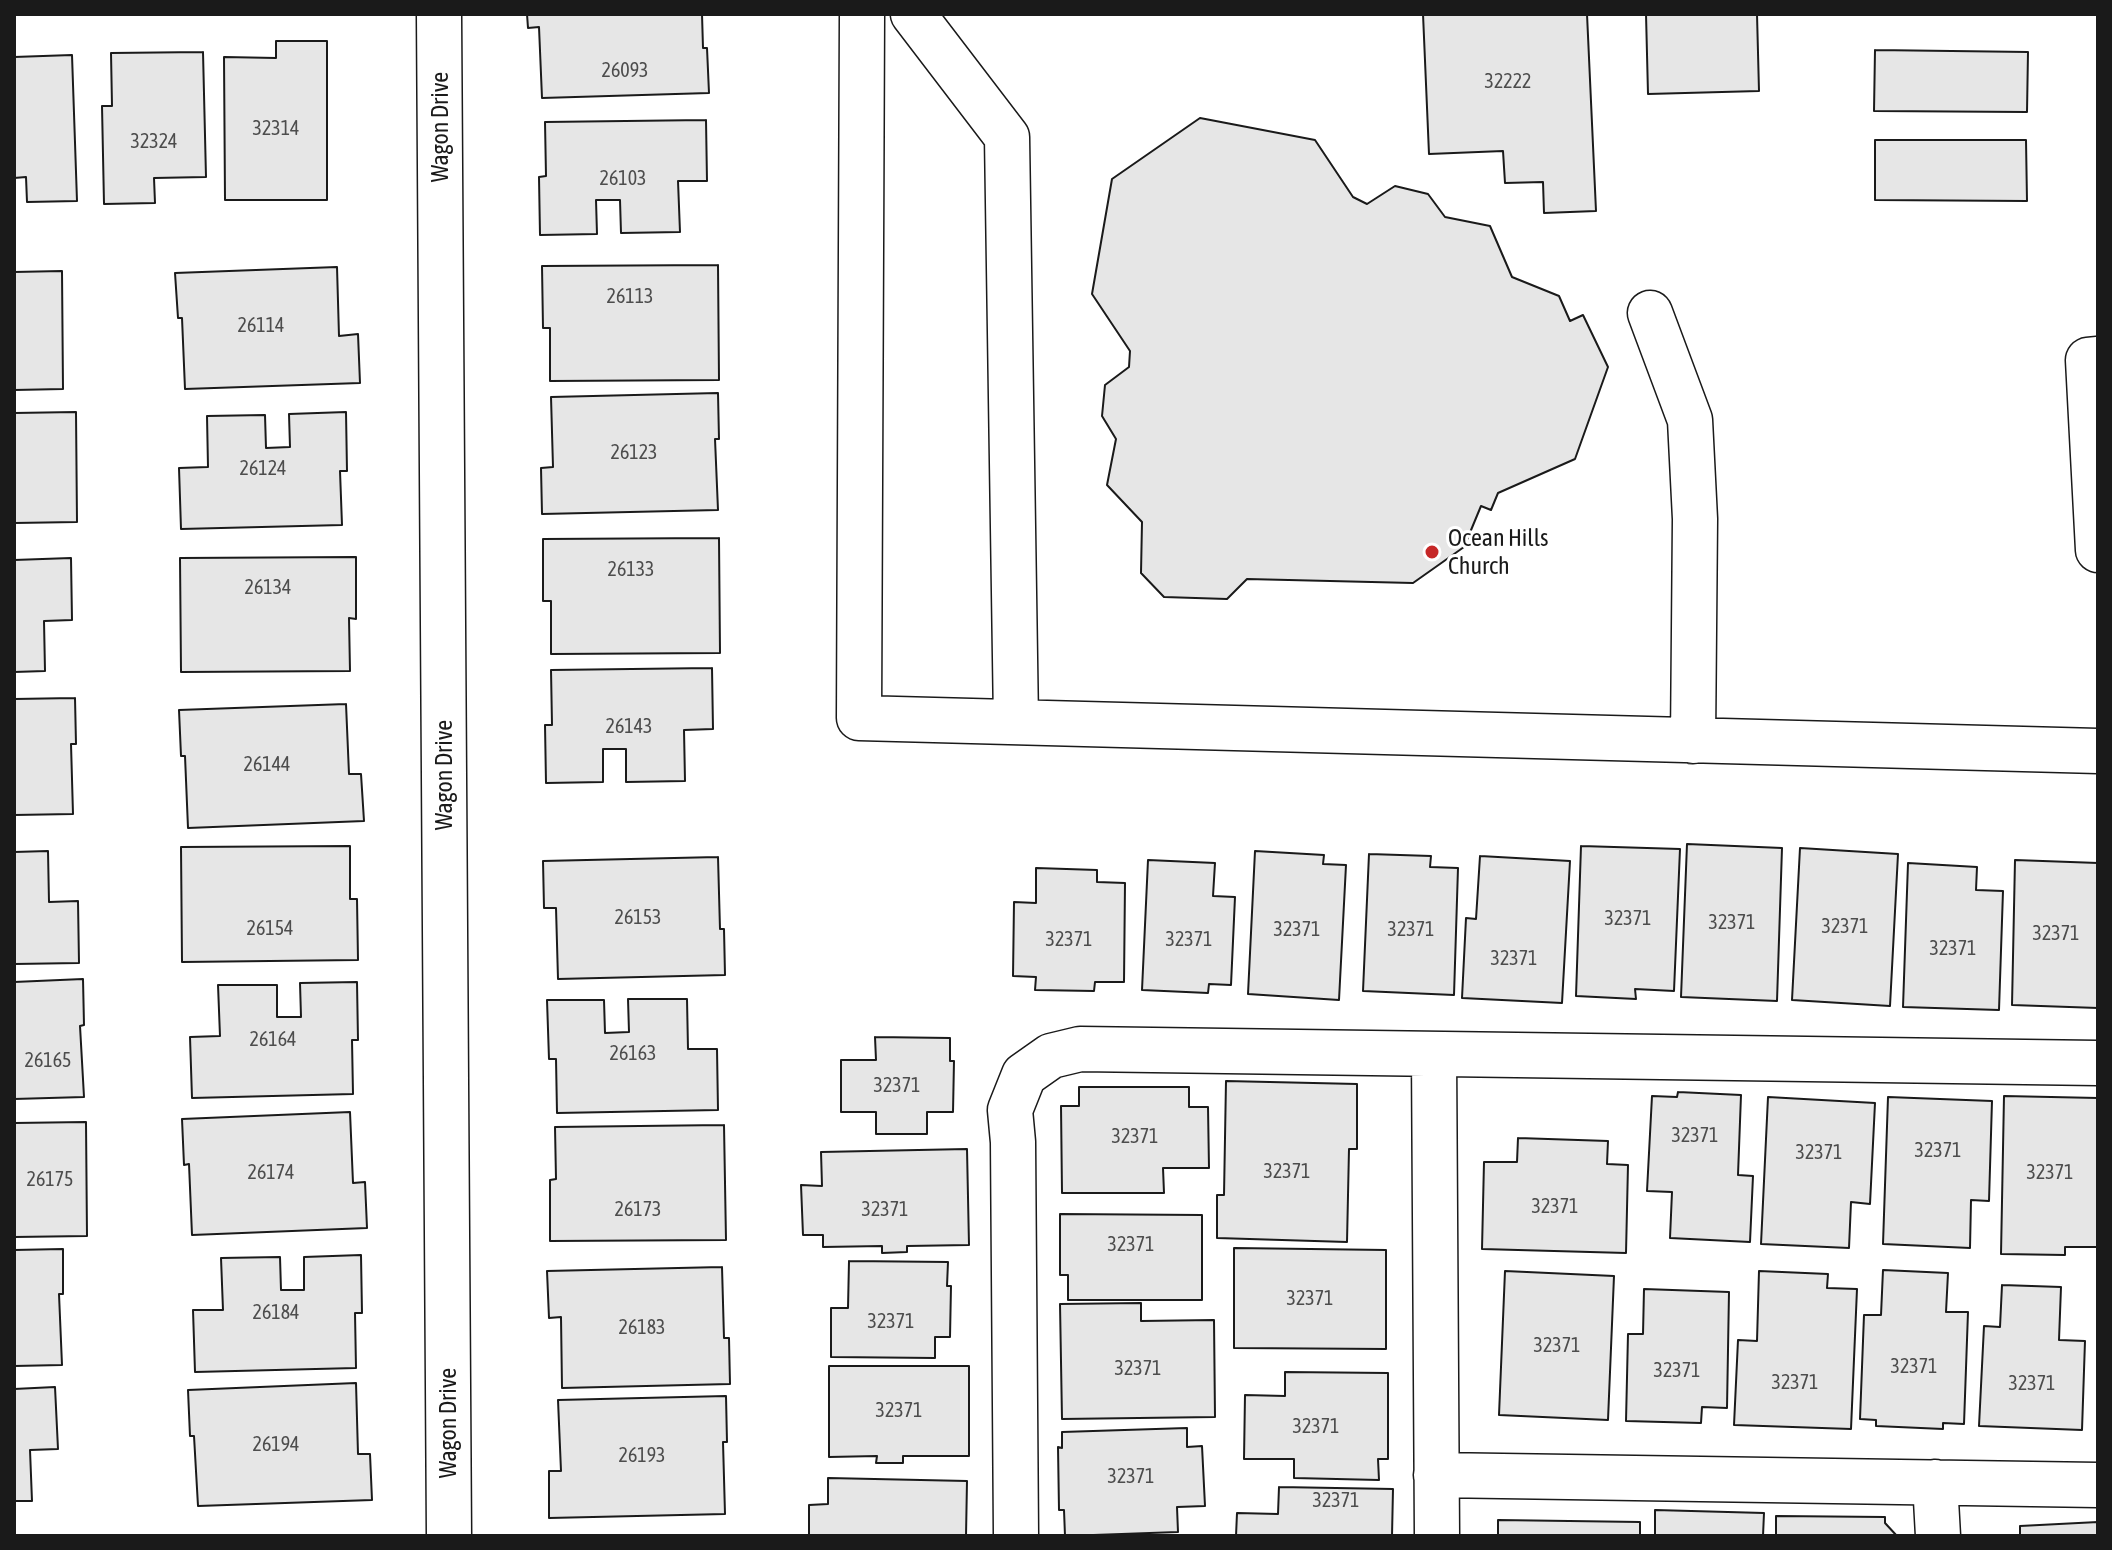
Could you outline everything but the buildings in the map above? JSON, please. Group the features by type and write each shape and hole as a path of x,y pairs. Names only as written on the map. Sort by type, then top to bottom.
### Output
{"street":[{"name":"Wagon Drive","path":"439,14 449,1536"},
{"path":"862,14 859,718 2098,751"},
{"path":"913,14 1007,137 1016,722"},
{"path":"1650,313 1690,420 1695,519 1693,741"},
{"path":"2098,359 2088,360 2098,550"},
{"path":"1016,1536 1013,1142 1010,1110 1024,1075 1051,1056 1080,1049 2098,1063"},
{"path":"1434,1054 1437,1536"},
{"path":"1436,1475 2098,1485"},
{"path":"1935,1482 1938,1536"}],"place":[{"name":"Ocean Hills Church","path":"1432,552"}]}
